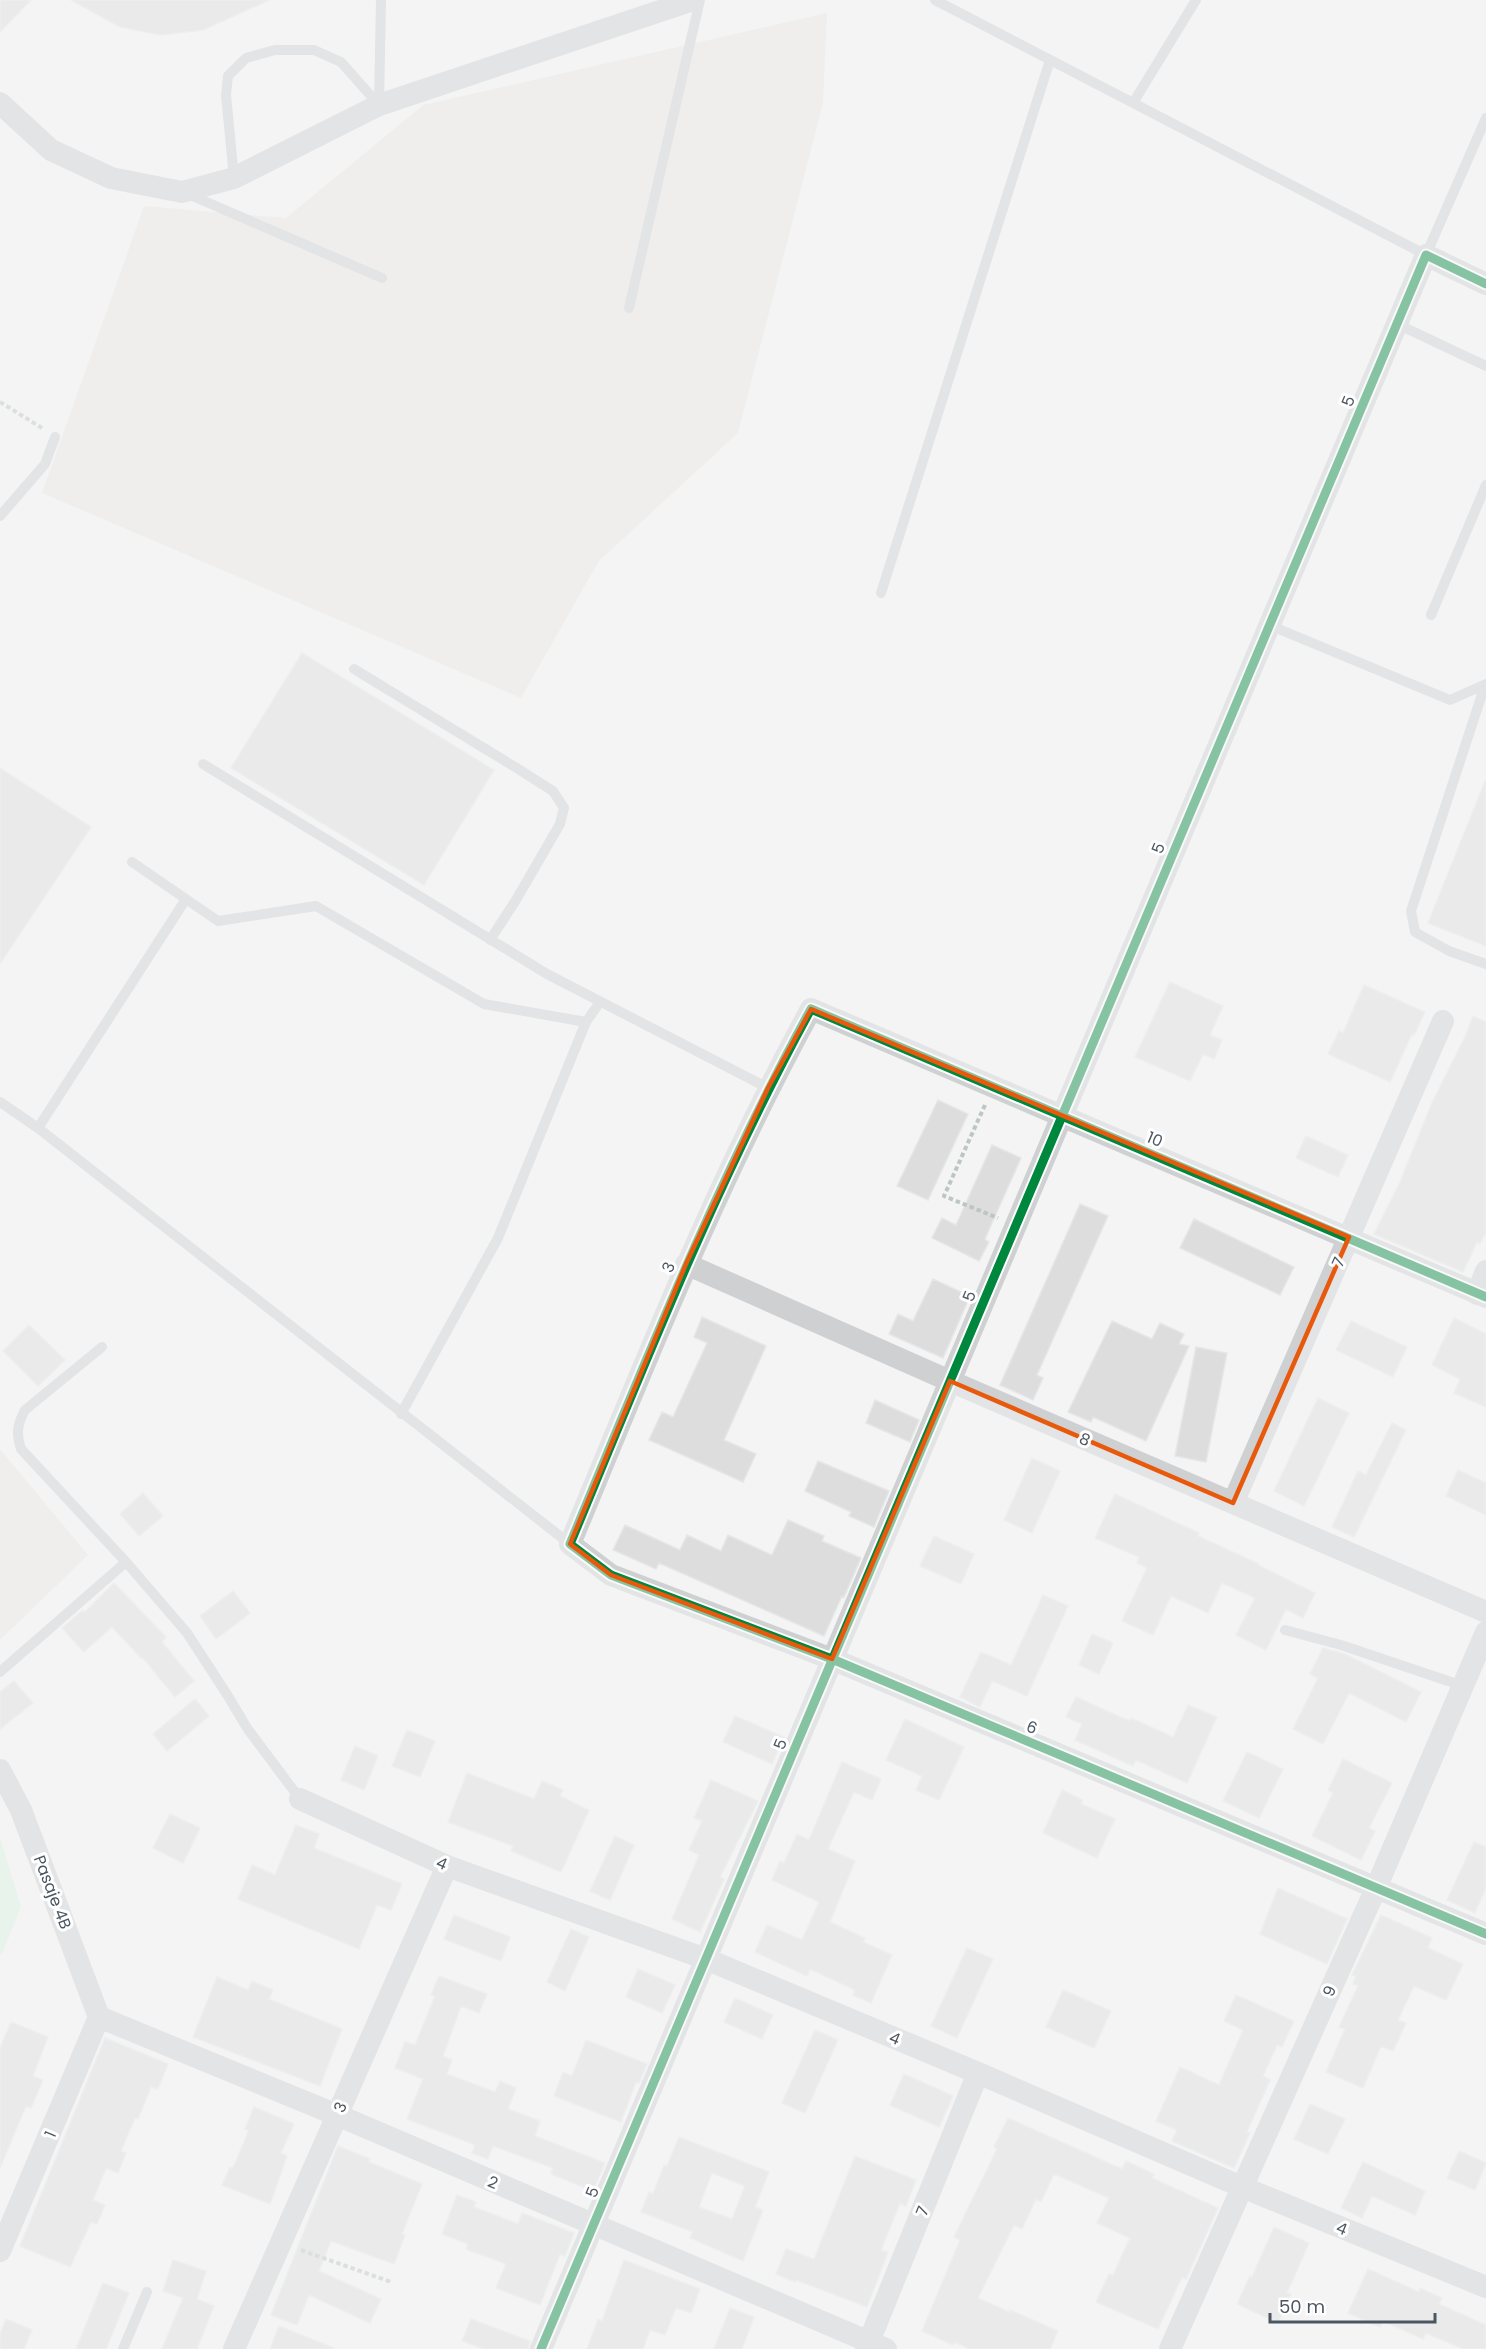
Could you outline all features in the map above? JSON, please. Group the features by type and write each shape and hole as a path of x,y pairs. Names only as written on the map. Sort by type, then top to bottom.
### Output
{"street":[{"path":"0,103 51,150 111,178 182,192 234,178 379,105 693,0"},
{"path":"1426,255 1486,284"},
{"name":"5","path":"541,2349 1426,255"},
{"name":"10","path":"811,1009 1349,1237 1481,1296"},
{"name":"3","path":"570,1544 686,1264 768,1088 811,1009"},
{"name":"7","path":"1233,1503 1443,1021"},
{"name":"8","path":"686,1264 950,1381 1486,1612"},
{"path":"1481,1296 1486,1271"},
{"name":"6","path":"570,1544 611,1575 832,1659 1486,1935"},
{"name":"9","path":"1170,2349 1376,1888 1486,1632"},
{"name":"Pasaje 4B","path":"0,1770 21,1810 99,2017"},
{"name":"4","path":"300,1799 447,1866 706,1959 1242,2187 1486,2287"},
{"name":"3","path":"234,2349 447,1866"},
{"name":"2","path":"99,2017 337,2115 873,2346"},
{"name":"1","path":"0,2251 99,2017"},
{"name":"7","path":"873,2346 978,2073"}],"lane":[{"path":"379,105 381,0"},
{"path":"629,309 700,0"},
{"path":"935,0 1426,255 1486,118"},
{"path":"1133,103 1196,0"},
{"path":"234,178 226,95 228,76 246,58 275,50 314,50 341,62 379,105"},
{"path":"881,593 1050,60"},
{"path":"182,192 382,278"},
{"path":"1397,324 1486,366"},
{"path":"0,516 45,464 55,437"},
{"path":"1431,615 1486,485"},
{"path":"1269,624 1450,700 1486,685"},
{"path":"354,669 553,791 564,808 560,824 490,940"},
{"path":"1486,685 1411,911 1415,932 1449,951 1486,964"},
{"path":"203,764 547,974 768,1088"},
{"path":"132,862 218,921 316,906 484,1004 586,1022"},
{"path":"38,1128 186,899"},
{"path":"401,1414 498,1238 586,1022 600,1002"},
{"path":"0,1102 38,1128 570,1544"},
{"path":"102,1347 25,1410 16,1436 21,1449 126,1562 187,1633 247,1728 300,1799"},
{"path":"0,1672 126,1562"},
{"path":"1286,1630 1463,1686"},
{"path":"123,2349 147,2292"}],"path":[{"path":"0,402 55,437"},
{"path":"994,1087 944,1196 1015,1225"},
{"path":"281,2242 391,2282"}],"highlighted area":[{"path":"811,1009 1349,1237 1233,1503 950,1381 832,1659 611,1575 570,1544 686,1264 768,1088"}],"shaded area":[{"path":"827,13 823,103 738,433 599,561 521,698 42,493 144,206 286,218 423,105"},
{"path":"0,1449 88,1555 0,1640"}],"green space":[{"path":"0,1837 21,1907 2,1954 0,1954"}],"building":[{"path":"0,0 31,0 0,32"},
{"path":"71,0 269,0 203,30 161,35 120,27"},
{"path":"302,653 494,770 424,885 231,768"},
{"path":"0,768 91,827 0,964"},
{"path":"1486,781 1486,946 1428,923"},
{"path":"1170,982 1223,1006 1210,1035 1222,1040 1214,1059 1203,1054 1190,1081 1135,1057"},
{"path":"1364,985 1425,1012 1390,1082 1328,1054 1339,1031 1343,1033"},
{"path":"1473,1016 1486,1022 1486,1232 1480,1244 1477,1242 1463,1272 1374,1234 1400,1182 1431,1105"},
{"path":"938,1100 968,1114 928,1200 897,1186"},
{"path":"1306,1136 1348,1155 1338,1177 1296,1158"},
{"path":"992,1145 1021,1158 985,1239 989,1242 979,1261 932,1238 942,1218 956,1225"},
{"path":"1080,1204 1108,1216 1037,1375 1043,1378 1033,1400 1000,1385"},
{"path":"1194,1219 1294,1267 1280,1295 1180,1248"},
{"path":"933,1279 970,1296 943,1358 889,1334 898,1314 913,1321"},
{"path":"702,1317 766,1346 724,1440 756,1454 743,1482 649,1440 662,1412 673,1417 707,1343 694,1337"},
{"path":"1454,1318 1486,1334 1486,1407 1454,1393 1460,1379 1432,1365"},
{"path":"1112,1321 1152,1339 1160,1323 1184,1334 1179,1344 1189,1346 1146,1441 1093,1417 1091,1422 1068,1412"},
{"path":"1351,1321 1407,1347 1393,1377 1336,1350"},
{"path":"29,1325 65,1360 38,1386 3,1351"},
{"path":"1196,1347 1227,1353 1206,1462 1175,1456"},
{"path":"1318,1398 1349,1413 1304,1506 1274,1491"},
{"path":"875,1400 919,1420 910,1442 866,1423"},
{"path":"1392,1423 1406,1430 1354,1537 1332,1527 1358,1471 1366,1475"},
{"path":"1032,1458 1060,1471 1032,1533 1004,1520"},
{"path":"818,1461 889,1491 874,1527 849,1516 851,1512 805,1491"},
{"path":"1458,1470 1486,1483 1486,1515 1446,1496"},
{"path":"143,1493 163,1516 139,1536 120,1514"},
{"path":"1115,1494 1199,1533 1198,1536 1315,1593 1303,1618 1286,1609 1266,1650 1236,1635 1255,1598 1222,1583 1208,1613 1171,1596 1153,1635 1122,1621 1147,1568 1137,1563 1139,1557 1095,1538"},
{"path":"788,1520 824,1536 822,1541 861,1558 824,1636 659,1563 656,1569 613,1550 625,1525 680,1550 687,1535 721,1551 728,1535 772,1555"},
{"path":"934,1536 974,1554 961,1584 920,1566"},
{"path":"114,1583 166,1637 162,1642 194,1681 175,1697 143,1658 112,1627 84,1652 62,1628 83,1610 85,1612"},
{"path":"233,1591 250,1613 216,1639 200,1616"},
{"path":"1043,1595 1068,1606 1027,1696 992,1681 980,1707 960,1697 981,1652 1011,1665"},
{"path":"1092,1634 1113,1643 1099,1674 1079,1665"},
{"path":"1323,1648 1345,1654 1421,1692 1406,1722 1349,1693 1323,1744 1293,1729 1318,1678 1310,1674"},
{"path":"14,1681 33,1703 0,1729 0,1692"},
{"path":"1076,1697 1129,1721 1131,1718 1173,1737 1188,1705 1217,1717 1187,1783 1136,1760 1133,1766 1075,1740 1082,1724 1066,1717"},
{"path":"195,1699 209,1716 167,1751 153,1734"},
{"path":"735,1716 784,1737 772,1764 723,1742"},
{"path":"905,1719 964,1747 939,1800 916,1790 922,1776 886,1760"},
{"path":"407,1730 435,1741 420,1777 392,1766"},
{"path":"355,1746 378,1756 364,1790 341,1780"},
{"path":"1247,1752 1283,1769 1259,1818 1223,1801"},
{"path":"1343,1759 1392,1783 1369,1828 1375,1831 1361,1860 1312,1836 1333,1793 1328,1790"},
{"path":"842,1762 881,1779 872,1800 854,1792 828,1849 855,1861 830,1922 865,1938 863,1942 892,1955 871,2003 853,1995 855,1990 810,1969 807,1976 755,1952 767,1925 802,1940 819,1902 772,1880 780,1861 784,1863 797,1834 809,1840"},
{"path":"467,1773 534,1799 542,1781 563,1790 560,1796 589,1810 561,1872 511,1851 513,1846 448,1822"},
{"path":"711,1780 758,1801 720,1877 724,1879 700,1932 672,1919 699,1855 689,1850 702,1821 694,1818"},
{"path":"1062,1790 1083,1800 1081,1804 1115,1819 1097,1858 1043,1833"},
{"path":"170,1814 200,1828 183,1863 153,1848"},
{"path":"296,1825 319,1834 314,1848 402,1884 391,1910 377,1905 359,1949 238,1899 252,1865 275,1875"},
{"path":"615,1836 634,1845 610,1900 590,1891"},
{"path":"1474,1842 1486,1847 1486,1888 1475,1913 1447,1900"},
{"path":"1278,1888 1347,1919 1327,1964 1260,1934"},
{"path":"454,1915 510,1937 501,1961 444,1939"},
{"path":"1381,1915 1432,1938 1428,1948 1463,1964 1446,2000 1414,1986 1398,2020 1406,2023 1393,2051 1381,2046 1363,2088 1326,2072 1345,2029 1339,2027 1358,1986 1353,1984 1356,1976 1352,1975"},
{"path":"571,1929 589,1937 565,1991 547,1982"},
{"path":"967,1948 993,1959 957,2038 931,2026"},
{"path":"638,1969 675,1985 662,2013 626,1997"},
{"path":"439,1976 487,1994 479,2013 461,2006 443,2056 452,2060 447,2074 495,2092 500,2081 516,2088 508,2109 540,2121 535,2136 605,2163 593,2191 551,2174 553,2168 493,2146 488,2159 472,2153 475,2145 407,2119 423,2079 395,2068 405,2042 415,2045 435,1996 431,1995"},
{"path":"217,1977 248,1990 252,1981 273,1990 269,1999 342,2029 320,2086 193,2037"},
{"path":"1063,1990 1111,2011 1094,2048 1046,2027"},
{"path":"1236,1995 1294,2021 1282,2047 1277,2045 1263,2076 1270,2080 1234,2168 1172,2141 1177,2130 1156,2121 1180,2067 1219,2085 1243,2030 1224,2021"},
{"path":"735,1998 773,2015 762,2039 724,2022"},
{"path":"11,2022 48,2037 33,2076 43,2080 31,2108 26,2106 0,2168 0,2048"},
{"path":"815,2030 838,2040 805,2113 782,2103"},
{"path":"105,2038 168,2064 158,2089 151,2087 138,2119 135,2118 121,2151 126,2153 118,2173 106,2168 93,2200 105,2205 97,2224 91,2222 70,2267 20,2246"},
{"path":"586,2040 647,2064 639,2083 636,2082 621,2122 554,2096 563,2072 572,2076"},
{"path":"904,2074 953,2096 939,2127 890,2105"},
{"path":"1310,2104 1345,2119 1328,2154 1294,2139"},
{"path":"254,2107 294,2124 281,2153 287,2156 270,2204 222,2185 230,2167 233,2168 249,2130 245,2129"},
{"path":"1008,2118 1122,2169 1126,2161 1154,2174 1152,2178 1218,2208 1186,2279 1182,2277 1158,2329 1096,2302 1109,2274 1113,2275 1130,2238 1097,2223 1109,2198 1054,2174 1041,2202 1036,2199 1022,2229 1014,2225 978,2298 1058,2331 1050,2349 970,2349 954,2342 953,2345 922,2331 960,2240 954,2237 997,2149 994,2147"},
{"path":"679,2137 769,2172 755,2207 763,2210 743,2261 690,2238 693,2232 641,2212 649,2192 653,2194 664,2165 667,2166","holes":["712,2173 745,2186 732,2219 699,2207"]},
{"path":"338,2146 370,2159 369,2162 422,2184 402,2234 405,2235 394,2264 331,2241 319,2271 381,2299 370,2323 309,2295 297,2325 271,2315"},
{"path":"1459,2151 1486,2163 1475,2190 1447,2178"},
{"path":"855,2156 916,2180 906,2206 900,2203 881,2250 888,2252 867,2307 776,2274 786,2249 814,2259"},
{"path":"1363,2162 1425,2191 1415,2215 1372,2196 1362,2218 1341,2208"},
{"path":"457,2195 476,2202 474,2207 518,2224 522,2213 574,2233 565,2256 560,2254 540,2305 496,2288 506,2264 466,2249 468,2244 442,2234"},
{"path":"1274,2227 1309,2243 1287,2293 1291,2294 1278,2323 1237,2304 1250,2276 1252,2277"},
{"path":"173,2260 206,2271 197,2299 214,2306 197,2349 162,2349 183,2298 163,2291"},
{"path":"624,2260 700,2289 691,2313 676,2308 665,2335 650,2330 643,2349 587,2349 598,2319 602,2321"},
{"path":"1368,2269 1419,2292 1420,2288 1442,2298 1439,2304 1486,2325 1486,2349 1463,2349 1426,2333 1423,2339 1383,2321 1380,2327 1348,2313"},
{"path":"103,2283 129,2293 106,2349 76,2349"},
{"path":"730,2308 754,2317 742,2349 714,2349"},
{"path":"6,2319 32,2330 24,2349 0,2349 0,2334"},
{"path":"471,2319 530,2341 528,2349 484,2349 462,2341"},
{"path":"279,2326 334,2348 334,2349 270,2349"}],"cycle path":[{"path":"541,2349 1426,255 1486,284"},
{"path":"1486,1297 811,1009 713,1206 570,1544 611,1575 832,1659 1486,1934"}]}
